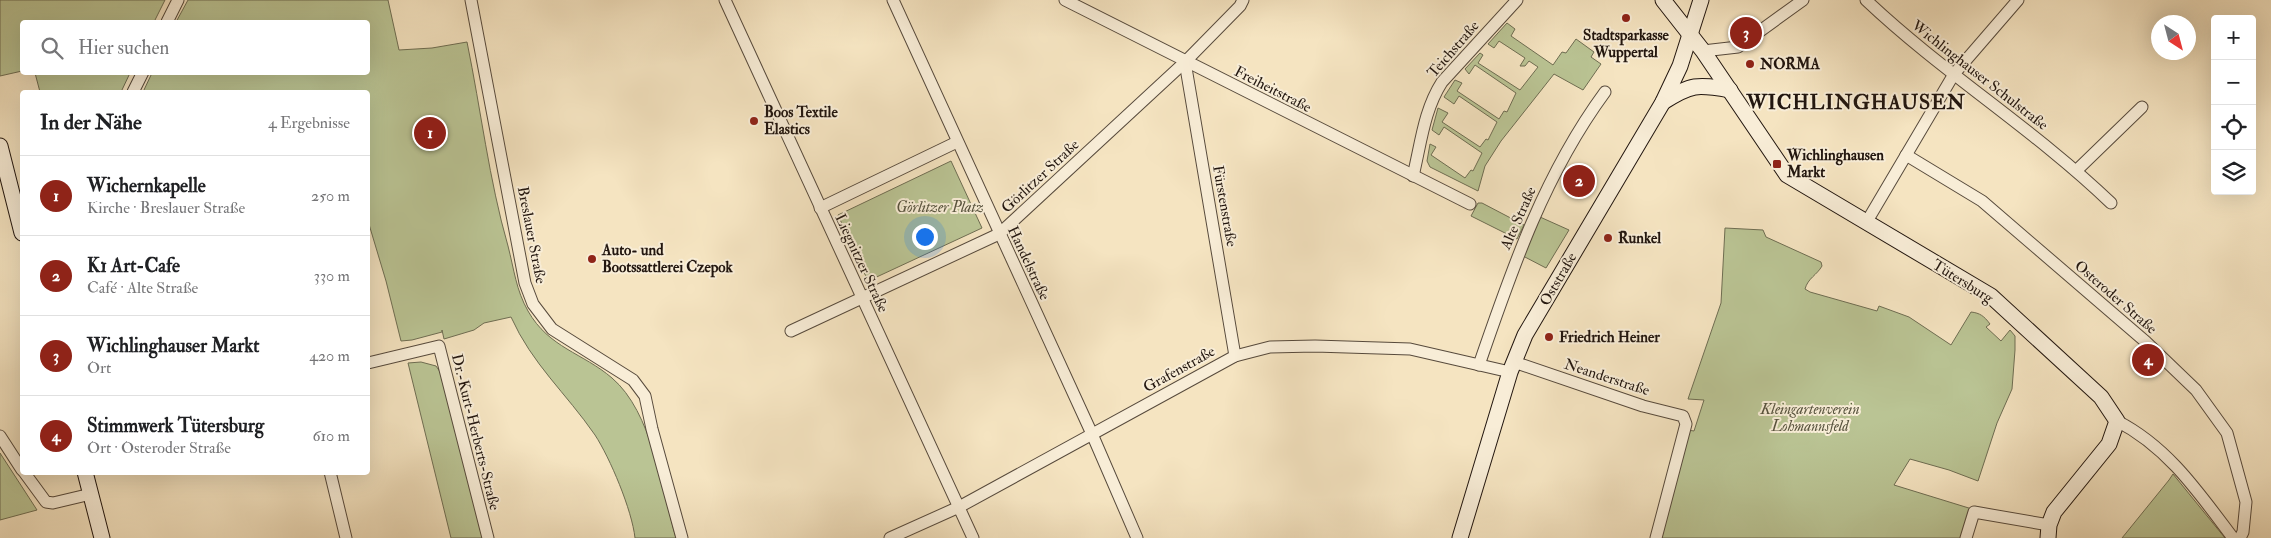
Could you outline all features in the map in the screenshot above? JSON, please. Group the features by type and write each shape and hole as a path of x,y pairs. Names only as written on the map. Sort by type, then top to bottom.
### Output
{"street":[{"path":"168,20 178,0"},
{"name":"Breslauer Straße","path":"471,0 506,175 512,224 525,283 530,297 541,316 558,335 633,380 645,396 652,429 682,538"},
{"name":"Liegnitzer Straße","path":"725,0 973,538"},
{"name":"Handelstraße","path":"893,0 1138,538"},
{"name":"Freiheitstraße","path":"1065,0 1470,204"},
{"name":"Görlitzer Straße","path":"791,331 999,234 1186,62 1240,6 1243,0"},
{"name":"Teichstraße","path":"1413,176 1426,116 1433,96 1442,82 1518,0"},
{"name":"Tütersburg","path":"1663,0 1703,51 1787,175 1991,296 2101,398 2117,421 2138,432 2174,462 2233,538"},
{"name":"Oststraße","path":"1460,538 1512,367 1525,335 1663,102 1680,66 1701,0"},
{"path":"1703,51 1738,47 1803,0"},
{"name":"Wichlinghauser Schulstraße","path":"1866,0 1896,28 2077,170 2111,203"},
{"path":"1866,223 1954,74 2018,0"},
{"name":"Fürstenstraße","path":"1186,62 1235,356"},
{"path":"134,90 142,75"},
{"path":"1663,102 1684,88 1700,85 1730,90"},
{"name":"Alte Straße","path":"1479,365 1505,285 1530,225 1557,170 1592,110 1605,92"},
{"path":"2077,170 2142,107"},
{"path":"820,208 957,142"},
{"path":"0,146 20,225"},
{"name":"Osteroder Straße","path":"1906,155 1982,202 2146,342 2196,390 2227,433 2246,502 2243,532 2240,538"},
{"name":"Dr.-Kurt-Herberts-Straße","path":"370,363 439,346 488,538"},
{"name":"Grafenstraße","path":"890,538 959,506 1235,356 1270,347 1410,349 1479,365 1512,367"},
{"name":"Neanderstraße","path":"1512,367 1683,416 1686,424 1656,538"},
{"path":"1966,538 1974,512 2048,532 2054,512 2109,444 2117,421"},
{"path":"0,436 20,466"},
{"path":"26,475 46,502 53,503 91,494"},
{"path":"86,475 102,538"},
{"path":"331,475 346,538"}],"green space":[{"path":"0,0 165,0 155,20 20,20 20,71 0,76"},
{"path":"188,0 388,0 399,50 432,48 467,42 490,170 516,279 524,303 536,323 546,334 612,378 626,393 637,410 654,452 676,538 635,538 625,499 601,445 584,420 539,364 519,334 511,317 484,323 474,330 444,339 442,330 442,332 401,341 370,228 370,90 144,90 151,75 370,75 370,20 177,20"},
{"path":"1507,23 1515,29 1511,36 1553,65 1562,52 1566,53 1576,39 1594,52 1591,57 1601,64 1583,90 1554,74 1501,141 1485,166 1478,191 1430,167 1427,161 1430,144 1436,147 1431,155 1465,178 1471,170 1473,171 1482,153 1444,127 1439,135 1432,130 1438,108 1448,113 1442,122 1480,147 1486,139 1488,140 1497,122 1459,96 1454,104 1444,97 1455,80 1462,83 1457,91 1499,119 1504,111 1507,112 1516,93 1475,65 1469,74 1465,69 1480,53 1483,55 1478,63 1520,90 1538,67 1529,61 1525,66 1520,66 1525,58 1499,41 1494,48 1488,44"},
{"path":"36,75 129,75 122,90 40,90"},
{"name":"Görlitzer Platz","path":"951,161 982,228 868,281 838,215"},
{"path":"1478,203 1482,203 1524,225 1517,239 1471,216"},
{"path":"1540,217 1569,230 1546,268 1523,256"},
{"name":"Kleingartenverein Lohmannsfeld","path":"1725,228 1763,230 1766,237 1821,262 1822,266 1808,282 1805,289 1810,292 1877,311 1879,306 1909,317 1951,345 1971,312 1979,314 1986,319 1990,324 1986,327 2001,341 2010,330 2015,336 2012,389 1997,423 1978,481 1949,470 1910,459 1894,485 1972,509 1961,538 1658,538 1688,430 1694,431 1704,400 1688,399 1721,303"},
{"path":"421,362 436,366 443,376 483,538 451,538 408,363"},
{"path":"0,453 37,510 0,520"},
{"path":"2173,474 2225,538 2122,538"}],"place":[{"name":"Stadtsparkasse Wuppertal","path":"1626,18"},
{"name":"Wichlinghauser Markt","path":"1746,33"},
{"name":"NORMA","path":"1750,64"},
{"name":"Boos Textile Elastics","path":"754,121"},
{"name":"Wichernkapelle","path":"430,133"},
{"name":"Wichlinghausen Markt","path":"1777,164"},
{"name":"K1 Art-Cafe","path":"1579,181"},
{"name":"Runkel","path":"1608,238"},
{"name":"Auto- und Bootssattlerei Czepok","path":"592,259"},
{"name":"Friedrich Heiner","path":"1549,337"},
{"name":"Stimmwerk Tütersburg","path":"2148,360"}],"district":[{"name":"WICHLINGHAUSEN","path":"1856,102"}]}
